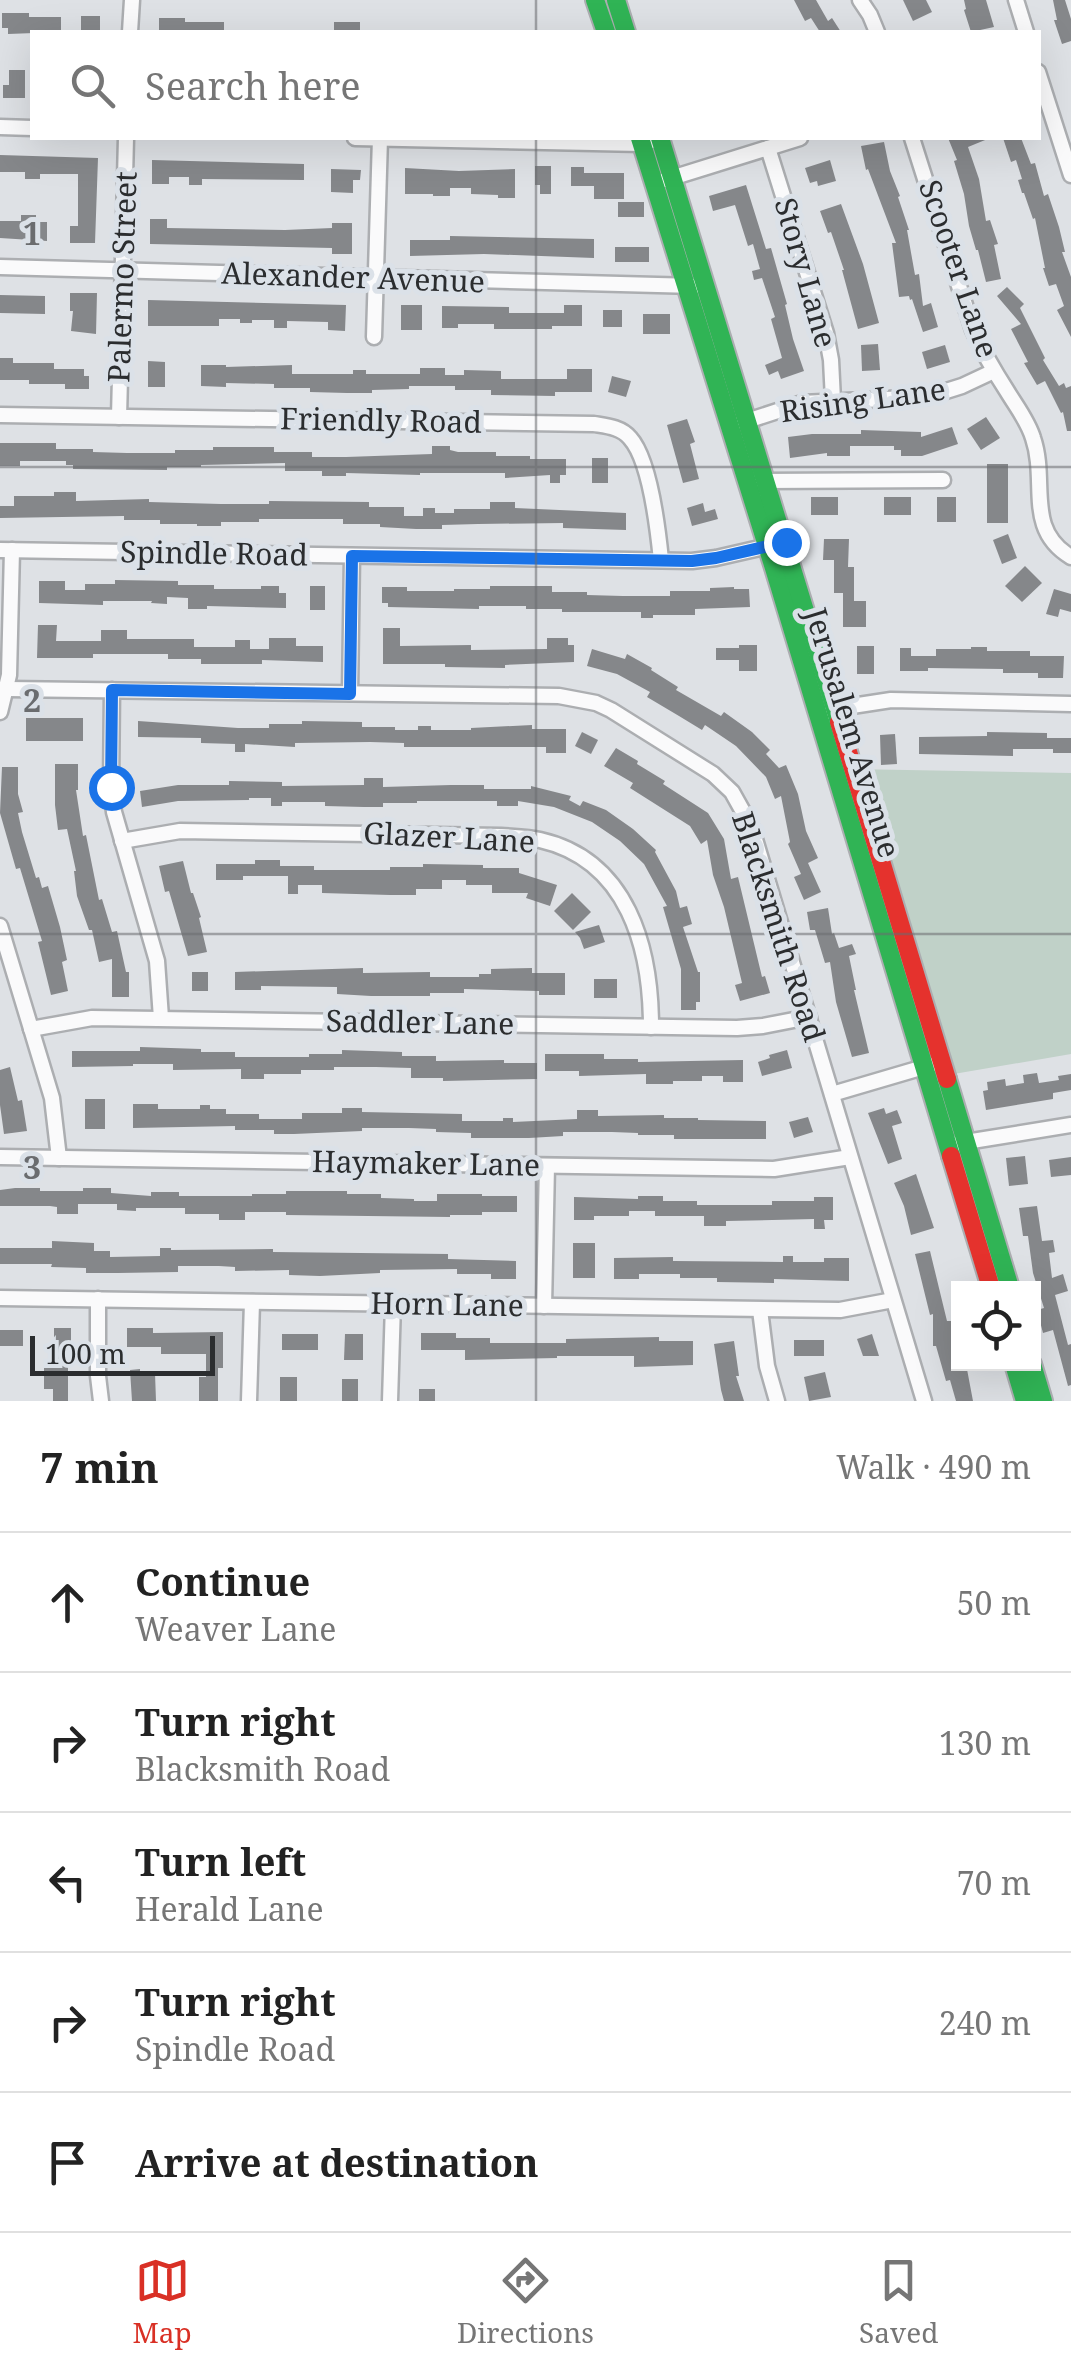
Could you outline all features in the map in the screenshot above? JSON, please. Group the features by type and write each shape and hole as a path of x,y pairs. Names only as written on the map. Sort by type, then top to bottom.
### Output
{"main road":[{"path":"596,0 605,30"},
{"path":"616,0 625,30"},
{"name":"Jerusalem Avenue","path":"650,140 740,423 767,481 786,542 827,714 907,1005 1007,1281"},
{"name":"Jerusalem Avenue","path":"740,423 746,482 827,714"},
{"name":"Jerusalem Avenue","path":"956,1143 989,1281"},
{"path":"1016,1371 1025,1401"},
{"path":"1034,1371 1044,1401"}],"street":[{"path":"130,30 132,0"},
{"path":"860,0 876,30"},
{"path":"1016,0 1025,30"},
{"path":"1041,81 1071,174"},
{"path":"0,126 30,128"},
{"name":"Palermo Street","path":"119,417 126,140"},
{"path":"374,338 380,140"},
{"path":"664,180 794,140"},
{"name":"Scooter Lane","path":"913,140 973,330 1034,439 1044,529 1054,545 1071,557"},
{"name":"Story Lane","path":"768,148 826,333 833,400"},
{"name":"Alexander Avenue","path":"0,267 697,286"},
{"name":"Rising Lane","path":"740,423 802,403 927,397 994,370"},
{"name":"Friendly Road","path":"0,415 612,427 630,438 639,451 655,509 662,560"},
{"path":"746,482 943,480"},
{"name":"Spindle Road","path":"6,550 692,561 786,542"},
{"path":"0,712 8,689 6,550"},
{"path":"350,694 352,556"},
{"name":"Blacksmith Road","path":"8,689 573,698 611,710 701,765 732,792 752,826 924,1401"},
{"path":"112,690 111,787 157,960 161,1018"},
{"path":"827,714 891,700 1071,704"},
{"name":"Glazer Lane","path":"122,840 180,831 501,836 553,844 593,865 627,904 649,979 651,1027"},
{"path":"0,926 52,1098 59,1158"},
{"name":"Saddler Lane","path":"31,1028 92,1018 750,1027 809,1017"},
{"path":"832,1094 932,1065"},
{"path":"956,1143 1071,1125"},
{"name":"Haymaker Lane","path":"0,1157 774,1169 850,1157"},
{"path":"544,1306 548,1166"},
{"name":"Horn Lane","path":"0,1298 760,1310 840,1310 893,1300"},
{"path":"98,1300 101,1401"},
{"path":"249,1401 252,1302"},
{"path":"390,1401 394,1304"},
{"path":"760,1310 767,1366 777,1401"}],"shaded area":[{"path":"851,769 1071,773 1071,1054 942,1076"}],"building":[{"path":"794,0 816,0 828,21 832,18 840,30 819,30 811,18 805,21"},
{"path":"903,0 926,0 932,12 913,21"},
{"path":"964,0 986,0 994,27 970,30"},
{"path":"1053,0 1065,0 1071,19 1071,41 1062,44 1054,20"},
{"path":"2,13 61,17 61,30 8,34 8,28 2,28"},
{"path":"81,16 100,16 100,30 81,30"},
{"path":"159,18 224,22 224,30 159,30"},
{"path":"334,22 360,22 360,30 334,30"},
{"path":"9,70 25,70 25,98 3,98 3,85 9,85"},
{"path":"949,140 985,140 968,147 979,179 986,221 990,220 998,244 994,245 1001,279 986,282 969,226 954,161 957,160"},
{"path":"1004,140 1022,140 1031,164 1035,163 1044,196 1048,194 1071,277 1071,337 1057,310 1064,306 1056,284 1049,286 1043,268 1035,218 1022,193 1016,160 1011,162"},
{"path":"884,142 909,230 923,306 931,303 938,327 923,332 912,299 899,297 892,243 896,243 866,170 861,146"},
{"path":"0,155 98,158 95,243 70,243 70,226 78,226 78,174 40,174 40,179 25,179 25,172 0,172"},
{"path":"152,160 304,164 304,180 202,179 202,185 189,185 189,177 169,177 169,184 152,184"},
{"path":"830,160 836,181 818,186 817,181 810,183 805,168"},
{"path":"535,166 551,166 551,194 540,194 540,185 535,185"},
{"path":"571,167 584,167 584,173 624,173 624,199 594,199 594,186 571,186"},
{"path":"405,168 515,169 515,198 471,194 471,188 450,188 450,196 405,194"},
{"path":"331,169 361,170 360,180 353,180 353,193 331,192"},
{"path":"746,185 766,249 771,248 804,371 781,379 778,371 769,375 765,365 782,358 771,319 775,317 762,278 754,280 752,271 760,269 753,244 748,246 735,205 713,211 709,196"},
{"path":"618,202 644,202 644,217 618,217"},
{"path":"841,204 879,323 858,329 844,270 820,211"},
{"path":"21,215 36,215 36,222 47,222 47,241 0,238 0,221 21,221"},
{"path":"150,219 167,219 167,228 285,230 352,223 352,254 332,254 332,248 150,244"},
{"path":"450,236 594,239 594,258 410,256 410,240 450,240"},
{"path":"615,247 649,247 649,262 615,262"},
{"path":"1007,287 1024,304 1020,308 1059,386 1071,386 1071,431 1067,431 1063,412 1045,381 1037,385 1024,363 1028,362 1011,329 1021,324 997,296"},
{"path":"70,293 97,293 96,334 71,331"},
{"path":"0,295 45,296 45,314 0,313"},
{"path":"148,300 346,305 345,331 328,330 328,322 287,321 287,328 274,328 274,320 240,323 240,319 219,319 219,326 148,326"},
{"path":"401,305 422,305 422,330 401,330"},
{"path":"564,305 582,305 582,326 494,329 494,324 458,324 458,328 442,328 442,306 509,307 509,313 564,313"},
{"path":"603,310 622,310 622,327 603,327"},
{"path":"643,314 670,314 670,334 643,334"},
{"path":"878,344 880,370 862,371 861,345"},
{"path":"945,345 950,362 927,369 922,352"},
{"path":"0,358 13,358 13,363 54,363 54,369 84,369 84,376 89,376 89,389 0,380"},
{"path":"148,361 165,362 165,387 148,387"},
{"path":"201,365 292,365 292,374 353,374 353,370 366,370 366,374 420,374 420,368 445,368 445,375 464,375 464,370 501,371 501,379 567,379 567,369 592,369 592,392 491,395 491,390 455,390 455,386 409,386 347,393 274,388 274,384 201,386"},
{"path":"612,376 631,381 626,397 608,392"},
{"path":"986,417 1000,438 981,450 967,429"},
{"path":"687,419 695,442 690,444 699,479 683,483 667,425"},
{"path":"952,427 958,444 922,456 901,456 901,450 894,450 894,446 850,446 850,456 827,453 790,458 788,437 861,434 861,430 921,432 921,437"},
{"path":"0,443 56,443 56,449 127,453 274,447 274,452 312,452 312,457 432,454 432,446 450,446 450,450 458,452 566,459 566,475 560,475 560,483 550,483 550,475 505,478 505,473 322,476 322,471 285,471 285,463 167,470 73,469 66,461 20,461 20,466 0,466"},
{"path":"592,458 608,458 608,483 592,483"},
{"path":"987,464 1008,464 1008,523 987,523"},
{"path":"54,492 76,492 76,501 369,502 369,507 404,507 404,516 423,516 423,508 435,508 435,513 454,513 454,509 490,509 490,502 515,502 515,508 626,513 626,530 563,528 563,523 416,529 343,524 343,519 259,519 197,526 124,520 124,516 0,518 0,506 14,506 14,496 54,496"},
{"path":"811,497 838,497 838,515 811,515"},
{"path":"884,497 911,497 911,515 884,515"},
{"path":"937,497 956,497 956,522 937,522"},
{"path":"703,503 705,512 715,509 718,519 692,526 687,508"},
{"path":"1008,534 1017,558 1002,564 993,540"},
{"path":"824,539 849,539 848,567 854,567 854,601 866,601 866,627 843,627 843,593 834,593 834,560 823,560"},
{"path":"1025,566 1042,583 1022,602 1005,586"},
{"path":"115,580 178,581 178,585 214,585 214,589 279,586 279,593 286,593 286,608 188,609 188,598 167,597 167,604 39,603 39,581 65,581 65,590 85,590 85,584 115,584"},
{"path":"310,586 325,586 325,610 310,610"},
{"path":"490,586 552,586 552,592 623,596 670,596 670,591 734,587 749,589 750,607 695,609 695,615 641,618 641,612 562,612 526,606 388,607 388,603 382,603 382,587 454,591"},
{"path":"1054,589 1071,594 1071,612 1060,609 1058,617 1046,614"},
{"path":"38,625 57,625 56,641 101,641 101,630 127,630 127,639 194,639 194,647 235,647 235,640 250,640 250,649 269,649 269,638 296,638 296,646 323,646 323,662 201,664 201,659 168,659 168,654 37,658"},
{"path":"383,628 400,628 400,646 471,645 471,650 547,649 547,638 568,638 568,645 574,645 574,662 505,668 383,664"},
{"path":"757,645 757,671 739,671 739,660 716,660 716,648"},
{"path":"857,646 874,646 874,674 857,674"},
{"path":"900,648 911,648 911,656 936,656 936,649 1030,651 1030,656 1064,656 1063,678 1003,673 1003,669 900,671"},
{"path":"592,649 625,659 627,654 652,668 678,687 676,690 721,716 724,712 752,732 770,750 766,754 779,768 786,765 818,858 808,863 821,892 804,900 794,877 801,874 788,844 781,796 775,799 766,777 736,746 705,725 702,730 647,697 650,692 617,674 587,666"},
{"path":"26,718 83,718 83,741 26,741"},
{"path":"138,721 238,728 269,728 269,724 302,721 362,722 362,727 395,730 418,730 418,726 431,726 431,730 471,730 532,725 532,729 566,729 566,753 546,753 546,747 404,747 404,743 370,742 295,743 295,747 245,744 245,752 235,752 235,744 201,743 201,738 138,737"},
{"path":"582,732 598,740 591,754 575,746"},
{"path":"987,732 1047,733 1047,738 1071,738 1071,753 1013,749 1013,756 919,754 919,737 987,736"},
{"path":"895,734 897,764 881,765 880,735"},
{"path":"616,748 708,813 724,839 731,879 738,877 762,977 765,976 770,993 740,1001 735,985 742,983 707,840 701,844 690,826 630,788 633,783 604,766"},
{"path":"55,764 78,764 76,790 83,836 86,835 99,900 102,899 112,932 117,931 129,972 129,997 112,997 112,959 99,962 92,930 77,896 67,829 58,830"},
{"path":"2,767 18,767 22,832 36,878 39,877 42,888 48,886 60,927 68,991 51,995 38,942 42,941 0,813"},
{"path":"364,778 383,778 383,787 531,786 571,796 569,800 580,806 583,801 606,810 656,850 680,908 687,906 692,924 683,927 700,972 700,1002 696,1002 696,1010 681,1010 681,969 663,907 667,906 644,864 592,822 554,807 518,801 518,806 497,806 497,801 417,801 383,803 383,807 325,806 325,802 282,802 282,806 271,806 271,798 249,798 142,807 140,791 178,785 229,785 229,781 282,782 282,786 364,785"},
{"path":"255,860 280,860 280,866 314,866 314,870 483,865 519,868 519,873 557,885 550,906 526,898 528,893 492,893 492,885 466,885 466,880 442,880 442,889 416,889 416,895 390,895 322,893 322,885 298,885 298,894 288,894 288,876 216,880 216,864 255,864"},
{"path":"183,861 201,917 207,952 188,956 159,866"},
{"path":"572,893 591,912 573,930 554,911"},
{"path":"828,908 832,934 839,948 852,944 856,954 849,956 869,1053 852,1057 836,1002 830,962 825,963 815,930 810,930 807,912"},
{"path":"599,925 605,942 584,949 575,932"},
{"path":"363,968 363,973 430,972 430,977 479,977 491,974 491,969 532,968 532,973 565,973 565,995 464,989 464,993 430,996 371,996 337,994 337,987 261,986 261,990 235,990 235,972"},
{"path":"192,972 208,972 208,991 192,991"},
{"path":"594,979 617,979 617,998 594,998"},
{"path":"140,1047 235,1052 235,1057 309,1057 342,1054 342,1050 402,1052 402,1056 436,1056 436,1061 504,1060 537,1063 537,1079 443,1081 411,1078 411,1068 376,1067 334,1067 241,1079 241,1069 173,1070 173,1064 72,1067 72,1051 140,1051"},
{"path":"787,1050 792,1068 762,1076 758,1062"},
{"path":"545,1054 604,1054 604,1059 638,1062 743,1060 743,1082 723,1082 723,1076 702,1076 702,1081 646,1084 646,1074 579,1076 579,1071 545,1071"},
{"path":"10,1067 18,1101 22,1100 27,1131 4,1134 0,1070"},
{"path":"1037,1073 1039,1083 1071,1074 1071,1090 1053,1093 1053,1099 986,1110 983,1091 988,1090 987,1082 1005,1079 1006,1086 1024,1083 1023,1075"},
{"path":"85,1099 105,1099 105,1129 85,1129"},
{"path":"133,1104 158,1104 158,1109 200,1109 200,1105 210,1105 210,1109 226,1109 226,1114 259,1114 259,1119 302,1119 302,1113 342,1113 342,1108 362,1108 362,1112 462,1114 462,1121 513,1118 513,1122 577,1119 577,1110 598,1110 598,1116 766,1121 766,1139 674,1139 674,1135 612,1132 471,1138 471,1133 409,1128 274,1134 274,1130 235,1130 235,1126 133,1128"},
{"path":"884,1108 886,1114 897,1110 902,1123 892,1126 902,1159 888,1164 868,1113"},
{"path":"808,1117 813,1132 794,1138 789,1122"},
{"path":"1025,1156 1028,1184 1009,1186 1006,1158"},
{"path":"1071,1157 1071,1175 1051,1177 1049,1160"},
{"path":"916,1174 934,1228 911,1235 894,1183"},
{"path":"111,1188 111,1193 151,1196 151,1192 252,1196 286,1191 347,1191 414,1201 437,1201 437,1194 482,1194 517,1196 517,1212 450,1217 245,1212 245,1220 219,1220 219,1214 185,1214 185,1208 136,1211 117,1210 117,1204 78,1204 78,1214 57,1214 57,1207 50,1206 0,1206 0,1190"},
{"path":"638,1196 697,1201 697,1205 772,1205 772,1201 833,1197 833,1220 824,1220 825,1229 814,1229 814,1219 726,1221 726,1226 704,1226 704,1216 655,1216 655,1211 629,1211 629,1216 574,1220 574,1197"},
{"path":"1037,1206 1042,1241 1053,1240 1055,1252 1049,1253 1052,1278 1063,1274 1068,1291 1055,1295 1068,1345 1071,1344 1068,1386 1053,1330 1043,1333 1041,1281 1036,1281 1033,1273 1019,1208"},
{"path":"52,1241 94,1243 94,1251 110,1251 110,1257 160,1256 160,1248 448,1254 448,1259 516,1261 516,1279 457,1274 457,1269 320,1276 289,1275 289,1270 235,1271 235,1267 219,1266 178,1266 178,1272 86,1273 86,1268 51,1267 52,1264 0,1264 0,1248 52,1248"},
{"path":"573,1243 595,1243 595,1278 573,1278"},
{"path":"930,1251 947,1321 951,1321 951,1371 967,1371 973,1401 956,1401 950,1380 946,1381 933,1346 933,1314 930,1315 915,1254"},
{"path":"783,1256 793,1256 793,1262 849,1258 849,1281 717,1282 717,1278 680,1278 680,1274 639,1274 639,1279 614,1279 614,1258 783,1262"},
{"path":"54,1328 71,1328 68,1401 53,1401 53,1389 44,1389 44,1362 54,1362"},
{"path":"127,1328 153,1328 153,1333 223,1332 218,1401 199,1401 199,1377 206,1377 206,1354 161,1354 161,1347 127,1347"},
{"path":"0,1330 23,1330 23,1346 0,1346"},
{"path":"421,1333 456,1333 456,1338 490,1338 490,1343 659,1337 659,1341 693,1341 693,1365 634,1367 634,1356 465,1360 465,1350 421,1350"},
{"path":"282,1334 318,1334 318,1350 282,1350"},
{"path":"345,1334 363,1334 363,1360 344,1360"},
{"path":"872,1334 879,1356 863,1356 857,1339"},
{"path":"794,1340 824,1340 824,1356 794,1356"},
{"path":"734,1341 736,1376 744,1401 724,1401 714,1344"},
{"path":"140,1369 140,1374 155,1373 156,1401 132,1401 130,1370"},
{"path":"825,1372 831,1397 809,1401 804,1377"},
{"path":"280,1377 297,1377 297,1401 280,1401"},
{"path":"342,1379 358,1379 358,1401 342,1401"},
{"path":"419,1389 435,1389 435,1401 419,1401"}],"traffic: fast":[{"path":"595,0 605,30"},
{"path":"616,0 625,30"},
{"path":"641,140 951,1156"},
{"path":"661,140 839,722"},
{"path":"947,1079 1008,1281"},
{"path":"1016,1371 1025,1401"},
{"path":"1034,1371 1043,1401"}],"traffic: jam":[{"path":"839,722 947,1079"},
{"path":"951,1156 989,1281"}],"route":[{"path":"111,787 112,690 350,694 352,556 692,561 786,542"}]}
